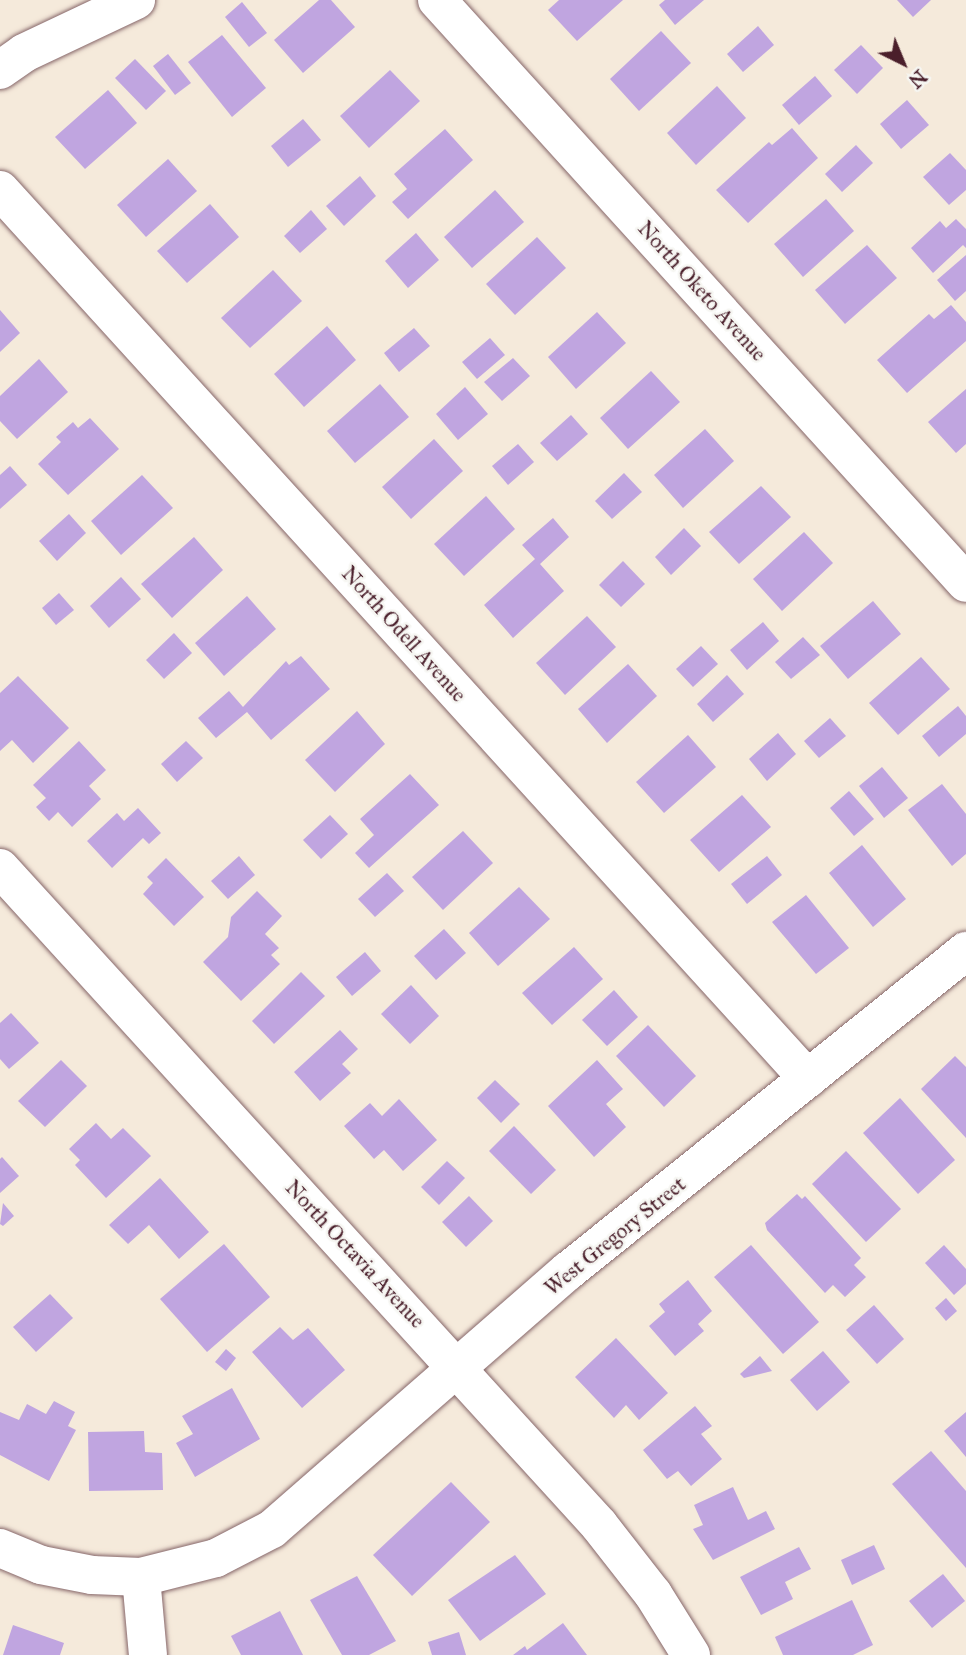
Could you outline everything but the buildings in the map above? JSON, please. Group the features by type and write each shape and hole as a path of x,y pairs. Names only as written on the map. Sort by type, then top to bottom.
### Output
{"street":[{"path":"0,70 24,53 136,0"},
{"name":"North Oketo Avenue","path":"437,0 966,583"},
{"name":"North Odell Avenue","path":"0,190 808,1079"},
{"name":"North Octavia Avenue","path":"0,868 459,1367 599,1525 653,1594 691,1655"},
{"name":"West Gregory Street","path":"0,1548 41,1565 92,1575 141,1577 216,1558 272,1529 568,1271 966,951"},
{"path":"141,1577 148,1655"}]}
